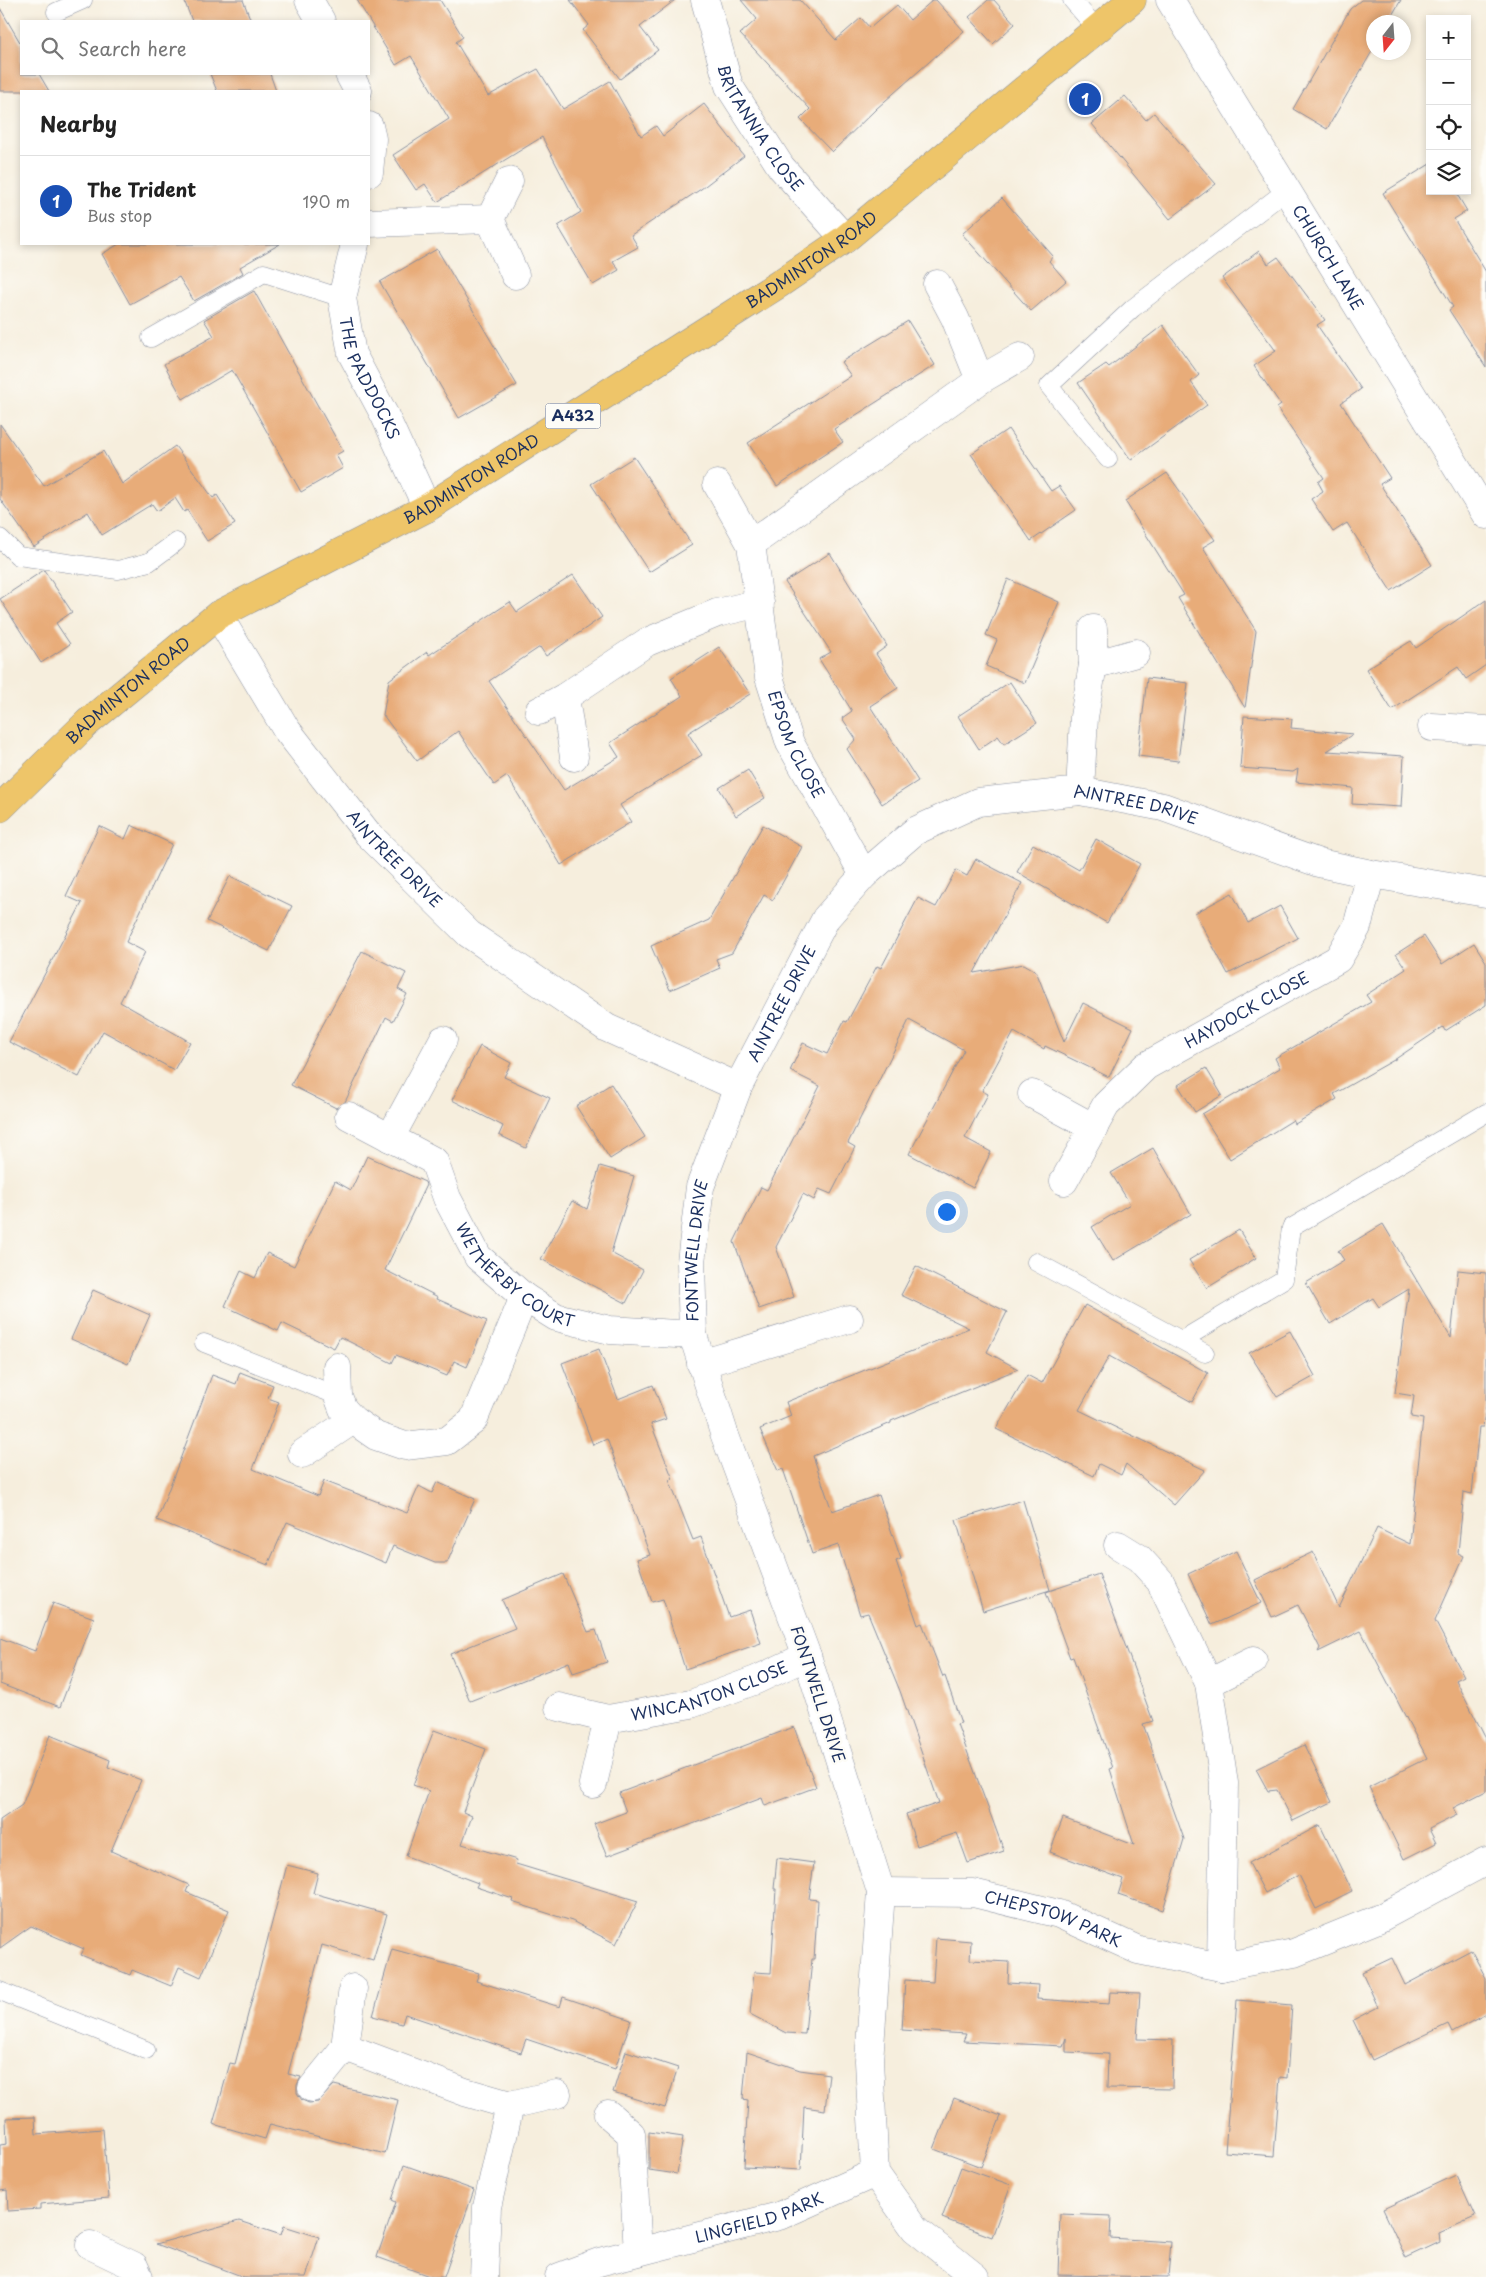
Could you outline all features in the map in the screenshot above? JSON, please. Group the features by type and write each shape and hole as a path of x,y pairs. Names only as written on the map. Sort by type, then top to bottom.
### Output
{"main road":[{"name":"BADMINTON ROAD","path":"0,808 86,722 218,615 428,508 779,284 845,239 1132,0"}],"street":[{"path":"310,0 320,20"},
{"name":"BRITANNIA CLOSE","path":"705,0 729,86 781,167 845,239"},
{"name":"CHURCH LANE","path":"1170,0 1486,515"},
{"path":"350,75 357,90"},
{"path":"370,130 372,139 370,162"},
{"path":"490,219 509,181"},
{"path":"370,223 490,219"},
{"path":"490,219 515,275"},
{"name":"THE PADDOCKS","path":"355,245 342,298 352,354 385,416 428,508"},
{"path":"937,284 956,318 980,380"},
{"path":"751,544 980,380 1020,356"},
{"name":"EPSOM CLOSE","path":"717,484 751,544 769,677 790,743 864,875"},
{"path":"539,711 565,697 647,642 718,614 760,603"},
{"name":"AINTREE DRIVE","path":"218,615 286,729 368,834 469,934 607,1028 738,1087 826,918 864,875 915,831 978,802 1080,791 1163,807 1319,862 1371,874 1486,893"},
{"path":"1080,791 1084,717 1093,665 1093,629"},
{"path":"1093,665 1136,653"},
{"path":"565,697 574,757"},
{"path":"1432,727 1486,730"},
{"name":"HAYDOCK CLOSE","path":"1064,1181 1106,1105 1146,1066 1338,959 1357,927 1371,874"},
{"path":"390,1138 443,1040"},
{"name":"FONTWELL DRIVE","path":"738,1087 700,1187 691,1262 693,1335 724,1433 807,1656 881,1892 869,2061 874,2173"},
{"path":"1032,1094 1094,1128"},
{"name":"WETHERBY COURT","path":"349,1116 434,1160 447,1198 478,1257 524,1297 556,1317 610,1330 693,1335"},
{"path":"337,1367 338,1396 343,1409 353,1420 376,1436 405,1446 447,1441 473,1421 524,1297"},
{"path":"701,1364 849,1320"},
{"path":"302,1454 353,1420"},
{"path":"1118,1545 1139,1558 1160,1581 1209,1682 1224,1783 1221,1967"},
{"name":"WINCANTON CLOSE","path":"559,1707 608,1719 691,1704 756,1680 807,1656"},
{"path":"1209,1682 1253,1661"},
{"name":"WINCANTON CLOSE","path":"593,1784 608,1719"},
{"name":"CHEPSTOW PARK","path":"881,1892 973,1894 1059,1914 1138,1950 1221,1967 1294,1953 1380,1918 1486,1861"},
{"path":"312,2088 344,2047 353,1988"},
{"path":"344,2047 424,2075 465,2092 510,2106 557,2094"},
{"path":"484,2277 487,2207 510,2106"},
{"path":"608,2114 631,2134 638,2252"},
{"path":"874,2173 916,2229 975,2277"},
{"name":"LINGFIELD PARK","path":"559,2277 602,2270 638,2252 778,2216 874,2173"},
{"path":"90,2245 134,2266 139,2277"}],"lane":[{"path":"56,12 83,0"},
{"path":"1072,0 1097,29"},
{"path":"1108,459 1049,386 1134,308 1287,190"},
{"path":"151,338 264,273 342,298"},
{"path":"0,538 18,556 118,570 149,562 176,542"},
{"path":"1182,1340 1284,1278 1292,1228 1486,1112"},
{"path":"1036,1262 1205,1353"},
{"path":"204,1344 338,1396"},
{"path":"0,1991 146,2050"}],"building":[{"path":"184,0 243,0 251,20 192,20"},
{"path":"357,0 440,0 463,37 456,42 488,96 538,69 563,109 610,81 641,136 656,126 663,136 704,104 744,156 701,189 631,235 638,247 613,261 619,270 593,285 558,226 581,212 542,137 437,202 425,184 416,190 393,155 449,119 411,56 396,65"},
{"path":"570,0 675,0 640,27 658,50 620,79 583,30 589,25"},
{"path":"741,0 800,0 836,40 861,18 870,28 897,5 910,20 933,0 936,0 964,31 876,109 832,152 800,119 810,109 740,34 757,19"},
{"path":"988,0 994,0 1015,24 993,44 969,17"},
{"path":"1361,0 1401,0 1392,15 1366,15 1367,60 1327,129 1293,109 1350,9"},
{"path":"0,8 20,42 20,75 40,75 48,90 0,91"},
{"path":"210,75 270,75 276,90 217,90"},
{"path":"1125,96 1146,120 1154,113 1216,184 1170,219 1092,124"},
{"path":"1426,166 1426,195 1457,195 1467,211 1454,219 1486,272 1486,367 1449,310 1453,307 1383,193"},
{"path":"1002,198 1053,256 1049,261 1066,281 1031,311 962,234"},
{"path":"117,245 278,245 240,267 243,273 194,301 179,277 130,304 102,254"},
{"path":"437,249 517,385 459,418 380,282"},
{"path":"1259,251 1268,264 1278,257 1325,320 1317,325 1361,389 1341,403 1390,478 1380,484 1432,565 1391,591 1347,523 1333,532 1311,499 1323,491 1318,482 1324,478 1277,408 1281,405 1254,366 1276,351 1222,278"},
{"path":"254,291 343,451 336,455 343,468 301,492 232,370 183,399 164,364 214,336 204,320"},
{"path":"908,321 935,365 834,429 843,442 777,486 748,443 851,376 841,362"},
{"path":"1163,325 1199,375 1191,382 1207,405 1131,460 1078,383 1106,364 1109,367"},
{"path":"0,424 44,486 103,451 122,484 175,446 213,498 217,495 235,524 207,541 187,510 184,512 175,498 157,511 152,504 102,535 88,512 34,547 0,499"},
{"path":"1008,429 1051,491 1059,486 1076,510 1031,541 971,454"},
{"path":"634,457 692,545 649,572 591,484"},
{"path":"1167,473 1215,540 1203,547 1256,631 1245,708 1178,598 1184,595 1125,501"},
{"path":"830,553 887,646 876,654 898,688 870,706 918,781 882,804 847,749 856,739 842,718 852,711 819,659 831,652 785,582"},
{"path":"44,570 72,612 56,623 70,644 41,663 0,599"},
{"path":"573,575 602,617 546,656 540,647 489,681 564,790 619,757 610,743 682,696 671,678 719,647 750,694 688,733 702,755 620,805 631,822 561,865 507,776 494,785 458,731 417,761 383,715 389,680 427,652 429,655 510,602 517,612"},
{"path":"1008,579 1059,602 1025,683 986,666 997,640 986,635"},
{"path":"1486,600 1486,665 1466,679 1458,667 1392,710 1366,669 1411,641 1416,648"},
{"path":"1147,678 1188,683 1178,761 1138,756"},
{"path":"1010,682 1037,723 1004,744 998,736 979,749 958,716"},
{"path":"1244,716 1292,719 1291,728 1353,734 1327,751 1404,756 1401,807 1352,804 1353,788 1296,782 1298,769 1293,772 1240,768"},
{"path":"748,770 765,798 736,816 719,788"},
{"path":"131,825 172,844 126,942 145,952 120,1002 190,1042 174,1070 103,1031 79,1077 9,1042 82,903 66,896 99,826 125,839"},
{"path":"763,825 802,847 773,900 764,895 732,953 716,959 720,968 670,990 651,946 709,920"},
{"path":"1096,839 1140,864 1107,923 1017,872 1033,844 1079,870"},
{"path":"976,859 1022,883 974,973 1024,964 1036,971 1064,1042 1083,1003 1133,1028 1109,1077 1045,1046 1044,1049 1014,1032 982,1091 988,1094 965,1138 991,1152 973,1188 909,1154 964,1050 909,1020 848,1143 855,1147 831,1194 819,1189 814,1200 803,1194 776,1247 794,1297 759,1309 734,1242 761,1187 767,1190 820,1086 790,1071 803,1043 827,1054 844,1021 847,1022 877,966 881,968 918,898 936,907 956,870 967,876"},
{"path":"230,876 292,906 269,951 207,921"},
{"path":"1232,893 1248,923 1280,906 1298,938 1228,974 1195,913"},
{"path":"1424,936 1442,964 1474,943 1486,962 1486,1005 1445,1031 1443,1027 1394,1060 1334,1094 1337,1099 1295,1124 1293,1120 1230,1159 1202,1114 1280,1068 1275,1058 1371,1002 1366,995 1406,969 1396,954"},
{"path":"362,951 406,973 398,989 407,994 393,1021 386,1017 345,1102 336,1108 291,1085"},
{"path":"480,1046 511,1063 504,1077 550,1098 526,1148 499,1135 503,1126 452,1100"},
{"path":"1206,1068 1222,1095 1195,1112 1178,1085"},
{"path":"611,1084 645,1137 610,1159 576,1106"},
{"path":"1153,1148 1191,1214 1113,1261 1092,1227 1130,1204 1111,1173"},
{"path":"367,1156 425,1182 426,1185 385,1270 438,1297 437,1299 487,1321 467,1367 454,1361 447,1376 396,1355 392,1363 340,1337 334,1348 282,1323 278,1331 225,1306 241,1271 255,1278 267,1253 294,1266 335,1181 351,1190"},
{"path":"600,1166 634,1176 611,1253 643,1270 626,1303 541,1259 572,1201 587,1209"},
{"path":"1383,1224 1451,1338 1458,1270 1486,1273 1486,1406 1483,1427 1479,1427 1472,1494 1464,1492 1458,1553 1464,1556 1435,1621 1464,1676 1456,1680 1486,1739 1486,1791 1453,1808 1457,1815 1429,1829 1436,1843 1404,1859 1369,1787 1427,1758 1361,1631 1318,1652 1320,1648 1298,1605 1272,1617 1255,1580 1313,1552 1339,1608 1377,1528 1410,1544 1423,1419 1411,1417 1414,1396 1395,1393 1409,1289 1379,1307 1373,1298 1330,1324 1306,1283 1344,1260 1338,1251"},
{"path":"1239,1230 1256,1258 1207,1288 1189,1260"},
{"path":"916,1266 1007,1312 987,1352 1018,1369 891,1421 891,1423 813,1456 832,1511 879,1495 901,1559 896,1561 918,1625 922,1623 943,1677 945,1676 961,1723 957,1724 1004,1851 968,1863 957,1833 917,1846 906,1814 939,1803 900,1691 868,1613 860,1615 838,1545 812,1554 783,1469 778,1471 760,1429 791,1416 786,1402 969,1328 901,1295"},
{"path":"93,1290 150,1315 128,1364 71,1339"},
{"path":"1085,1305 1208,1373 1192,1402 1109,1356 1079,1410 1205,1470 1174,1505 1126,1464 1121,1475 1099,1464 1094,1476 996,1429 1027,1375 1042,1383"},
{"path":"1290,1331 1315,1376 1277,1397 1249,1353"},
{"path":"599,1349 618,1399 653,1385 666,1419 651,1424 673,1479 669,1480 693,1540 701,1537 729,1617 750,1610 761,1643 685,1669 663,1599 652,1602 637,1559 650,1555 607,1439 593,1445 562,1363"},
{"path":"240,1372 273,1385 268,1398 279,1402 253,1469 318,1496 324,1481 407,1513 419,1486 432,1493 437,1482 475,1499 447,1563 435,1563 393,1546 386,1563 287,1522 268,1565 157,1520 212,1375 236,1384"},
{"path":"1023,1500 1050,1590 983,1611 956,1520"},
{"path":"1236,1551 1261,1603 1212,1625 1188,1574"},
{"path":"563,1574 588,1632 596,1630 607,1662 573,1673 569,1662 470,1701 450,1654 515,1628 502,1600"},
{"path":"1099,1574 1153,1721 1143,1724 1184,1839 1163,1910 1118,1895 1123,1879 1050,1852 1063,1818 1134,1845 1110,1769 1113,1768 1073,1657 1070,1658 1046,1592"},
{"path":"53,1603 94,1618 60,1707 0,1684 0,1638 35,1651"},
{"path":"794,1727 816,1787 765,1806 762,1798 607,1856 594,1824 626,1812 619,1793"},
{"path":"434,1730 486,1749 463,1812 472,1816 462,1844 517,1860 516,1864 638,1901 616,1944 572,1921 512,1902 513,1899 476,1887 478,1883 406,1856 429,1791 413,1785"},
{"path":"50,1735 110,1760 108,1767 141,1780 111,1851 189,1885 186,1892 229,1910 201,1977 179,1967 171,1986 132,1970 130,1975 81,1955 84,1949 31,1926 0,1948 0,1820 22,1805"},
{"path":"1304,1745 1332,1802 1293,1821 1277,1790 1268,1791 1256,1769"},
{"path":"1320,1825 1352,1891 1316,1909 1299,1875 1265,1893 1249,1863"},
{"path":"777,1858 814,1863 809,1899 818,1900 814,1959 812,1959 805,2034 786,2033 750,2014 754,1972 771,1973"},
{"path":"287,1865 318,1873 313,1893 387,1914 373,1960 322,1945 288,2074 301,2077 297,2085 297,2093 302,2100 309,2103 318,2102 334,2085 398,2100 385,2154 270,2124 265,2139 213,2124 230,2063 235,2064"},
{"path":"936,1938 971,1941 970,1960 1009,1962 1008,1983 1038,1985 1037,1999 1109,2004 1110,1992 1140,1993 1137,2039 1173,2040 1172,2089 1107,2088 1108,2054 1066,2052 1066,2038 1063,2046 963,2041 966,2034 902,2030 905,1980 933,1982"},
{"path":"392,1949 479,1973 476,1981 560,2007 563,1997 631,2020 615,2069 526,2039 521,2053 405,2014 402,2024 373,2016"},
{"path":"1471,1950 1486,1978 1486,2014 1452,2032 1448,2024 1372,2060 1353,2020 1378,2007 1362,1972 1392,1958 1405,1985"},
{"path":"1237,2000 1292,2005 1287,2078 1280,2077 1274,2156 1225,2152"},
{"path":"626,2051 678,2068 665,2108 613,2092"},
{"path":"747,2052 800,2070 829,2074 825,2110 804,2107 801,2170 744,2167 748,2100 743,2099"},
{"path":"954,2098 1001,2116 981,2167 934,2149"},
{"path":"35,2117 36,2134 103,2129 109,2198 40,2204 40,2209 8,2211 7,2190 0,2191 0,2145 7,2144 6,2118"},
{"path":"649,2132 683,2137 677,2174 649,2170"},
{"path":"404,2165 474,2190 444,2277 432,2277 377,2257 396,2202 392,2200"},
{"path":"961,2167 1011,2185 992,2237 942,2218"},
{"path":"1456,2175 1475,2217 1439,2233 1440,2242 1406,2258 1383,2209"},
{"path":"1060,2214 1111,2216 1110,2238 1171,2242 1168,2277 1058,2275"},
{"path":"239,2221 281,2235 284,2226 319,2237 306,2277 244,2277 156,2244"}],"place":[{"name":"The Trident","path":"1085,99"}]}
